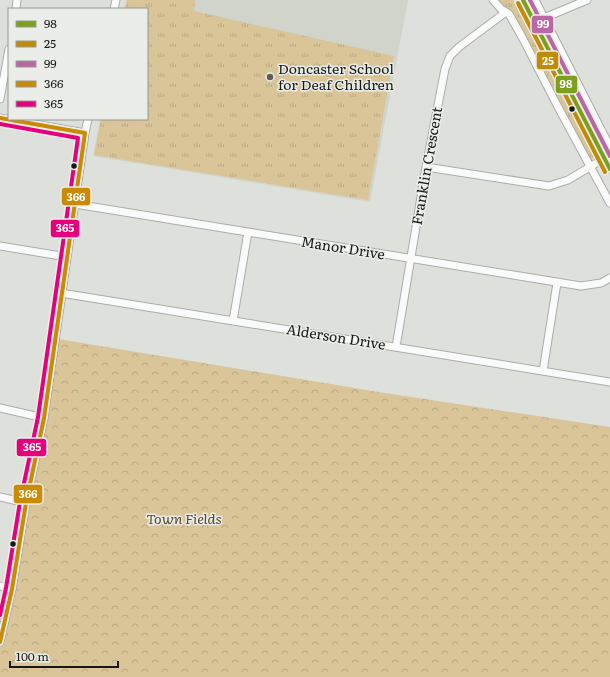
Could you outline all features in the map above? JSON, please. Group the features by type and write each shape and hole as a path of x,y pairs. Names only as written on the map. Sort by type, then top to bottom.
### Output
{"street":[{"path":"493,0 497,6 509,14 610,203"},
{"path":"523,0 607,157 610,169"},
{"path":"535,0 610,147"},
{"path":"544,18 587,0"},
{"name":"Franklin Crescent","path":"396,347 426,167 445,69 450,56 459,47 506,12"},
{"path":"0,99 8,55"},
{"path":"11,120 85,133"},
{"path":"0,642 12,589 26,503 44,418 88,120"},
{"path":"426,167 548,186 568,180 607,157"},
{"name":"Manor Drive","path":"75,204 557,283 591,286 601,284 610,278"},
{"path":"233,321 248,232"},
{"path":"0,246 67,257"},
{"path":"543,371 557,283"},
{"name":"Alderson Drive","path":"62,293 610,382"},
{"path":"0,408 44,418"},
{"path":"0,497 26,503"},
{"path":"0,586 12,589"}],"shaded area":[{"name":"Doncaster School for Deaf Children","path":"126,0 408,0 370,202 93,156 100,120 148,120 148,8 124,8"}],"green space":[{"name":"Doncaster School for Deaf Children","path":"127,0 195,0 194,11 394,56 368,200 94,155 101,120 148,120 148,8 125,8"},
{"path":"497,0 513,0 594,153 594,157 591,161 523,30 509,10 502,7"},
{"name":"Town Fields","path":"58,339 385,393 610,427 610,677 0,677 0,642"},
{"path":"598,661 610,661 610,677 598,677"}],"transit line":[{"name":"98","path":"523,0 610,169"},
{"name":"99","path":"530,0 610,156"},
{"name":"25","path":"518,3 605,172"},
{"name":"366","path":"0,118 8,119"},
{"name":"366","path":"0,642 12,589 26,503 44,418 85,133 11,120"},
{"name":"365","path":"0,124 78,138 38,417 20,502 6,588 0,615"}],"place":[{"name":"Doncaster School for Deaf Children","path":"270,77"}]}
